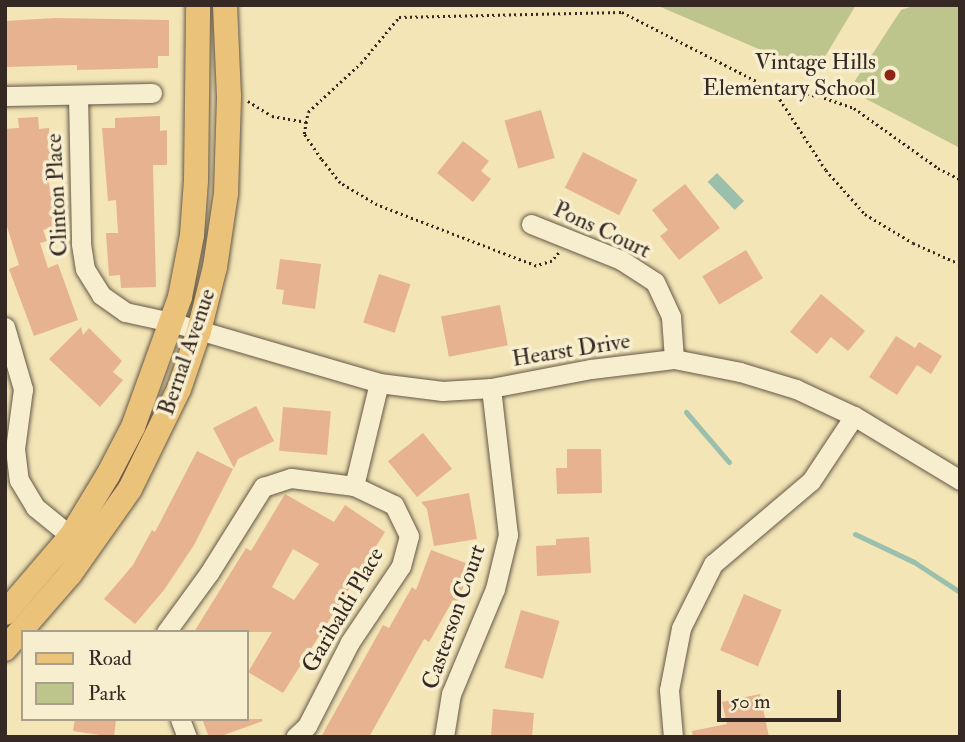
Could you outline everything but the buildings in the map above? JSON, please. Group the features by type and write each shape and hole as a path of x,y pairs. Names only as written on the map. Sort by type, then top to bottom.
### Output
{"main road":[{"name":"Bernal Avenue","path":"5,649 80,543 108,475 133,427 172,322 187,269 192,235 198,5"},
{"name":"Bernal Avenue","path":"5,613 80,543 130,489 178,388 199,331 215,267 226,193 229,97 225,5"}],"street":[{"path":"5,96 152,93"},
{"name":"Clinton Place","path":"78,95 81,244 85,269 110,304 125,312 172,322"},
{"name":"Pons Court","path":"531,224 621,260 655,282 671,317 674,359"},
{"name":"Hearst Drive","path":"172,322 379,383 442,391 491,388 590,369 674,359 740,372 796,389 854,416 960,480"},
{"path":"5,327 23,389 15,449 19,480 35,507 80,543"},
{"path":"354,486 379,383"},
{"name":"Casterson Court","path":"444,737 451,694 495,589 508,535 491,388"},
{"path":"673,737 669,690 681,628 713,564 811,481 854,416"},
{"name":"Garibaldi Place","path":"167,630 209,573 263,487 291,478 354,486 394,505 409,536 401,566 350,642 307,726 295,737"}],"path":[{"path":"566,238 552,261 536,266 377,205 340,183 304,134 308,112 361,63 398,17 622,12 774,90 819,96 854,108 938,168 960,179"},
{"path":"774,90 826,170 865,214 912,243 960,264"},
{"path":"229,97 241,97 272,116 306,122"}],"green space":[{"path":"656,5 856,5 815,73"},
{"path":"916,5 960,5 960,148 849,90 901,10"}],"shaded area":[{"path":"717,173 744,201 735,210 708,182"}],"waterway":[{"path":"686,412 729,462"},
{"path":"855,534 914,562 960,592"}],"place":[{"name":"Vintage Hills Elementary School","path":"890,75"}]}
